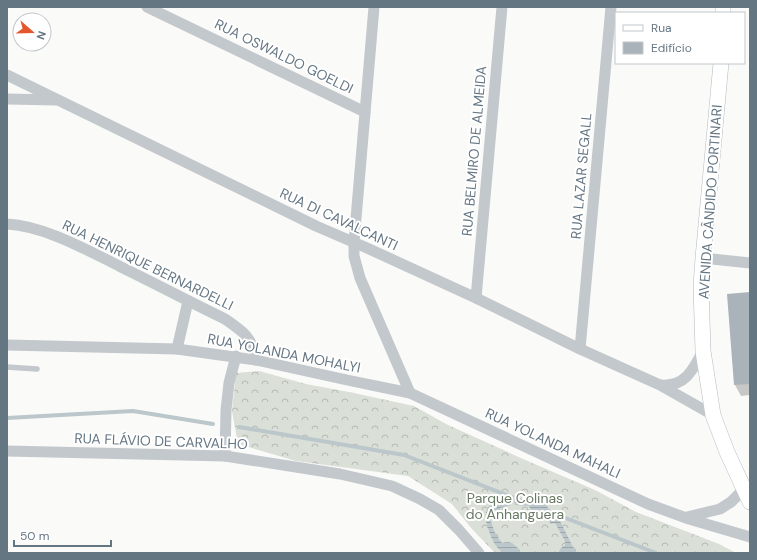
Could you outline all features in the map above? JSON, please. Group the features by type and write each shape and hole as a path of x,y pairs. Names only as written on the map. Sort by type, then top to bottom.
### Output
{"main road":[{"name":"AVENIDA CÂNDIDO PORTINARI","path":"722,64 701,286 703,351 713,415 727,452 747,495"}],"street":[{"name":"RUA OSWALDO GOELDI","path":"147,7 365,112"},
{"path":"374,7 354,256 360,278 410,393"},
{"name":"RUA BELMIRO DE ALMEIDA","path":"476,298 502,7"},
{"name":"RUA LAZAR SEGALL","path":"580,348 611,7"},
{"name":"RUA DI CAVALCANTI","path":"7,74 316,226 476,298 660,385 713,415"},
{"path":"7,99 60,100"},
{"name":"RUA HENRIQUE BERNARDELLI","path":"7,224 35,228 58,236 225,319 249,339 254,350 256,360"},
{"path":"703,258 750,263"},
{"path":"177,349 188,301"},
{"name":"RUA YOLANDA MOHALYI","path":"7,345 177,349 236,356 410,393"},
{"path":"660,385 672,385 678,383 690,374 703,351"},
{"path":"225,456 226,410 229,383 236,356"},
{"name":"RUA YOLANDA MAHALI","path":"410,393 648,504 684,517 750,537"},
{"name":"RUA FLÁVIO DE CARVALHO","path":"7,451 225,456 340,474 392,486 420,499 439,510 459,530 470,547 479,553"},
{"path":"684,517 720,509 747,495"}],"lane":[{"path":"7,367 37,369"}],"green space":[{"name":"Parque Colinas do Anhanguera","path":"259,371 306,384 414,406 446,424 595,490 636,512 719,544 736,553 495,553 472,529 452,504 408,476 296,461 238,444 232,411 236,373"}],"shaded area":[{"path":"525,494 539,499 553,512 560,521 573,547 576,549 576,553 558,553 565,545 565,541 555,523 551,524 547,518 549,515 545,513 543,515 532,512 529,506 515,505 514,500 523,499"},
{"path":"510,499 511,505 500,508 497,515 490,519 495,533 502,543 512,543 520,550 520,553 500,553 501,551 492,539 489,531 486,512 491,505 496,502"}],"building":[{"path":"750,292 750,384 734,385 727,294"}],"waterway":[{"path":"7,418 133,411 213,424"},
{"path":"239,427 404,455 522,501"},
{"path":"550,512 656,553"}]}
